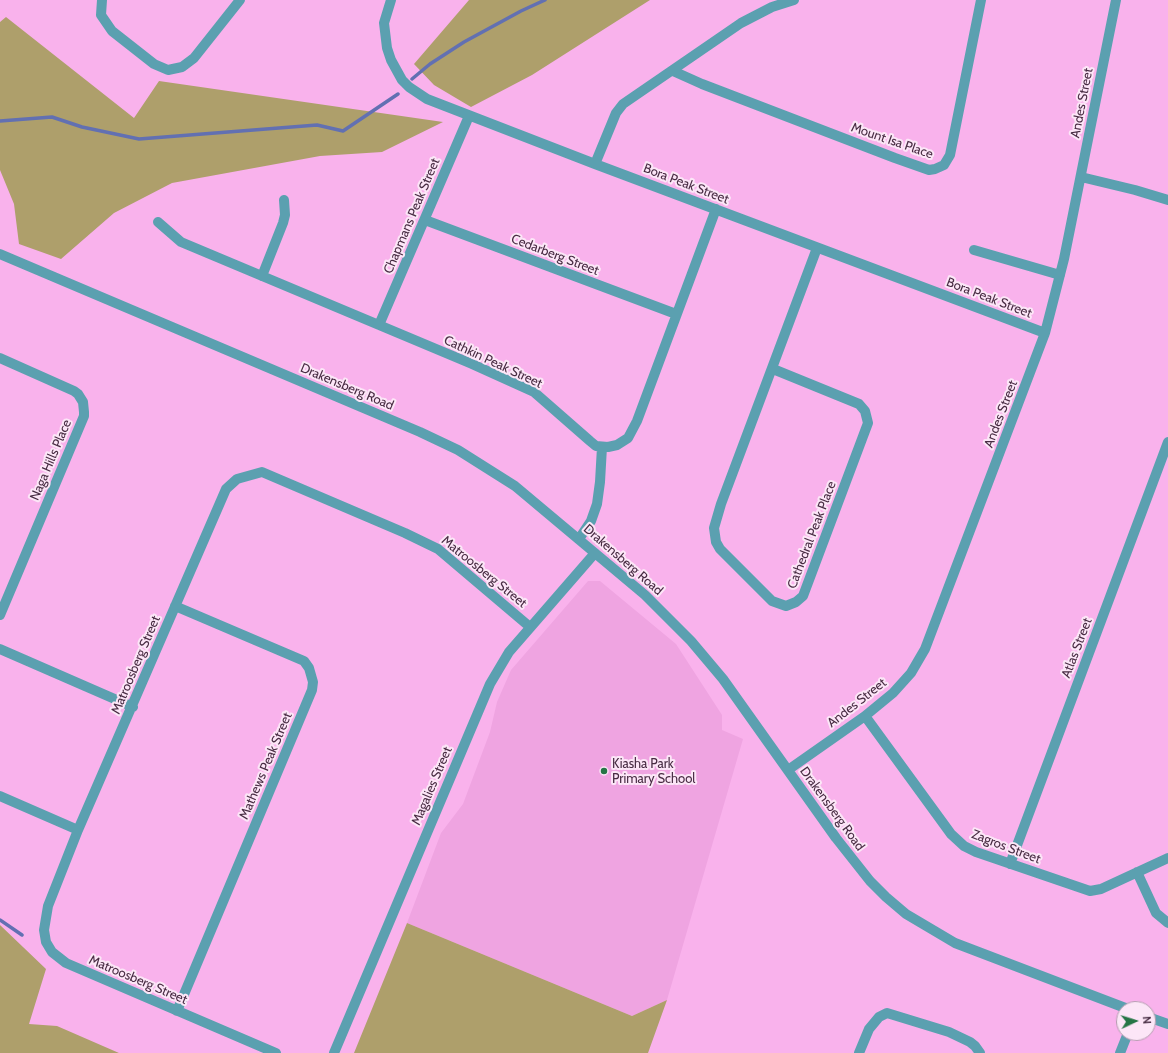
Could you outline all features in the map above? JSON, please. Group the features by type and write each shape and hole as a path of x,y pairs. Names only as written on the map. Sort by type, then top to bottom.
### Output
{"street":[{"path":"102,0 102,15 112,31 154,64 168,70 182,67 194,58 240,0"},
{"name":"Bora Peak Street","path":"391,0 386,12 384,30 391,60 402,80 409,87 427,99 595,164 1045,333"},
{"path":"595,164 616,114 623,104 741,23 772,7 794,0"},
{"name":"Mount Isa Place","path":"673,71 702,84 896,158 929,170 935,169 944,165 950,156 981,0"},
{"name":"Andes Street","path":"788,770 865,716 911,673 925,649 1045,333 1060,275 1081,177 1116,0"},
{"name":"Chapmans Peak Street","path":"379,325 469,116"},
{"path":"1081,177 1168,200"},
{"path":"262,276 283,223 285,215 284,200"},
{"path":"578,539 591,521 597,504 602,447 617,445 630,435 638,421 676,314 716,209"},
{"name":"Cedarberg Street","path":"425,220 676,314"},
{"name":"Cathkin Peak Street","path":"158,222 180,242 472,364 534,392 596,446 602,447"},
{"name":"Cathedral Peak Place","path":"773,369 859,404 865,411 868,423 803,596 796,602 786,606 772,601 720,549 716,542 714,528 721,504 773,369 817,248"},
{"path":"974,250 1060,275"},
{"name":"Drakensberg Road","path":"0,254 420,432 458,450 515,486 645,595 691,641 723,679 836,838 870,881 906,914 955,943 1116,1004"},
{"name":"Naga Hills Place","path":"0,358 74,391 83,402 84,412 84,416 0,615"},
{"name":"Atlas Street","path":"1010,864 1168,442"},
{"name":"Matroosberg Street","path":"276,1053 66,963 52,952 46,942 44,930 48,906 78,830 133,707 226,489 237,479 262,472 405,533 438,549 530,627"},
{"name":"Magalies Street","path":"334,1053 490,684 509,652 594,553"},
{"name":"Mathews Peak Street","path":"175,606 304,661 309,668 313,682 306,704 177,1011"},
{"path":"0,649 133,707"},
{"name":"Zagros Street","path":"865,716 957,841 976,852 1090,891 1101,889 1168,858"},
{"path":"0,796 78,830"},
{"path":"1137,872 1156,913 1168,923"},
{"path":"859,1053 869,1029 879,1017 887,1013 948,1032 975,1046 980,1053"},
{"path":"1156,1019 1168,1024"},
{"path":"1120,1053 1125,1041"}],"shaded area":[{"path":"469,0 650,0 532,75 471,107 434,85 414,64"},
{"path":"6,17 134,118 159,81 443,122 382,152 320,156 172,183 114,213 61,259 19,244 14,204 0,170 0,22"},
{"name":"Kiasha Park Primary School","path":"588,581 600,581 676,644 722,715 722,730 743,739 667,1000 632,1016 407,923 441,833 463,804 490,732 497,702 511,670"},
{"path":"407,923 632,1016 667,1000 648,1053 354,1053"},
{"path":"0,925 46,969 29,1024 57,1026 119,1053 0,1053"}],"waterway":[{"path":"412,79 430,64 464,42 521,11 545,0"},
{"path":"0,121 52,117 82,127 139,139 317,125 343,131 398,94"},
{"path":"0,920 22,935"}],"place":[{"name":"Kiasha Park Primary School","path":"604,771"}]}
